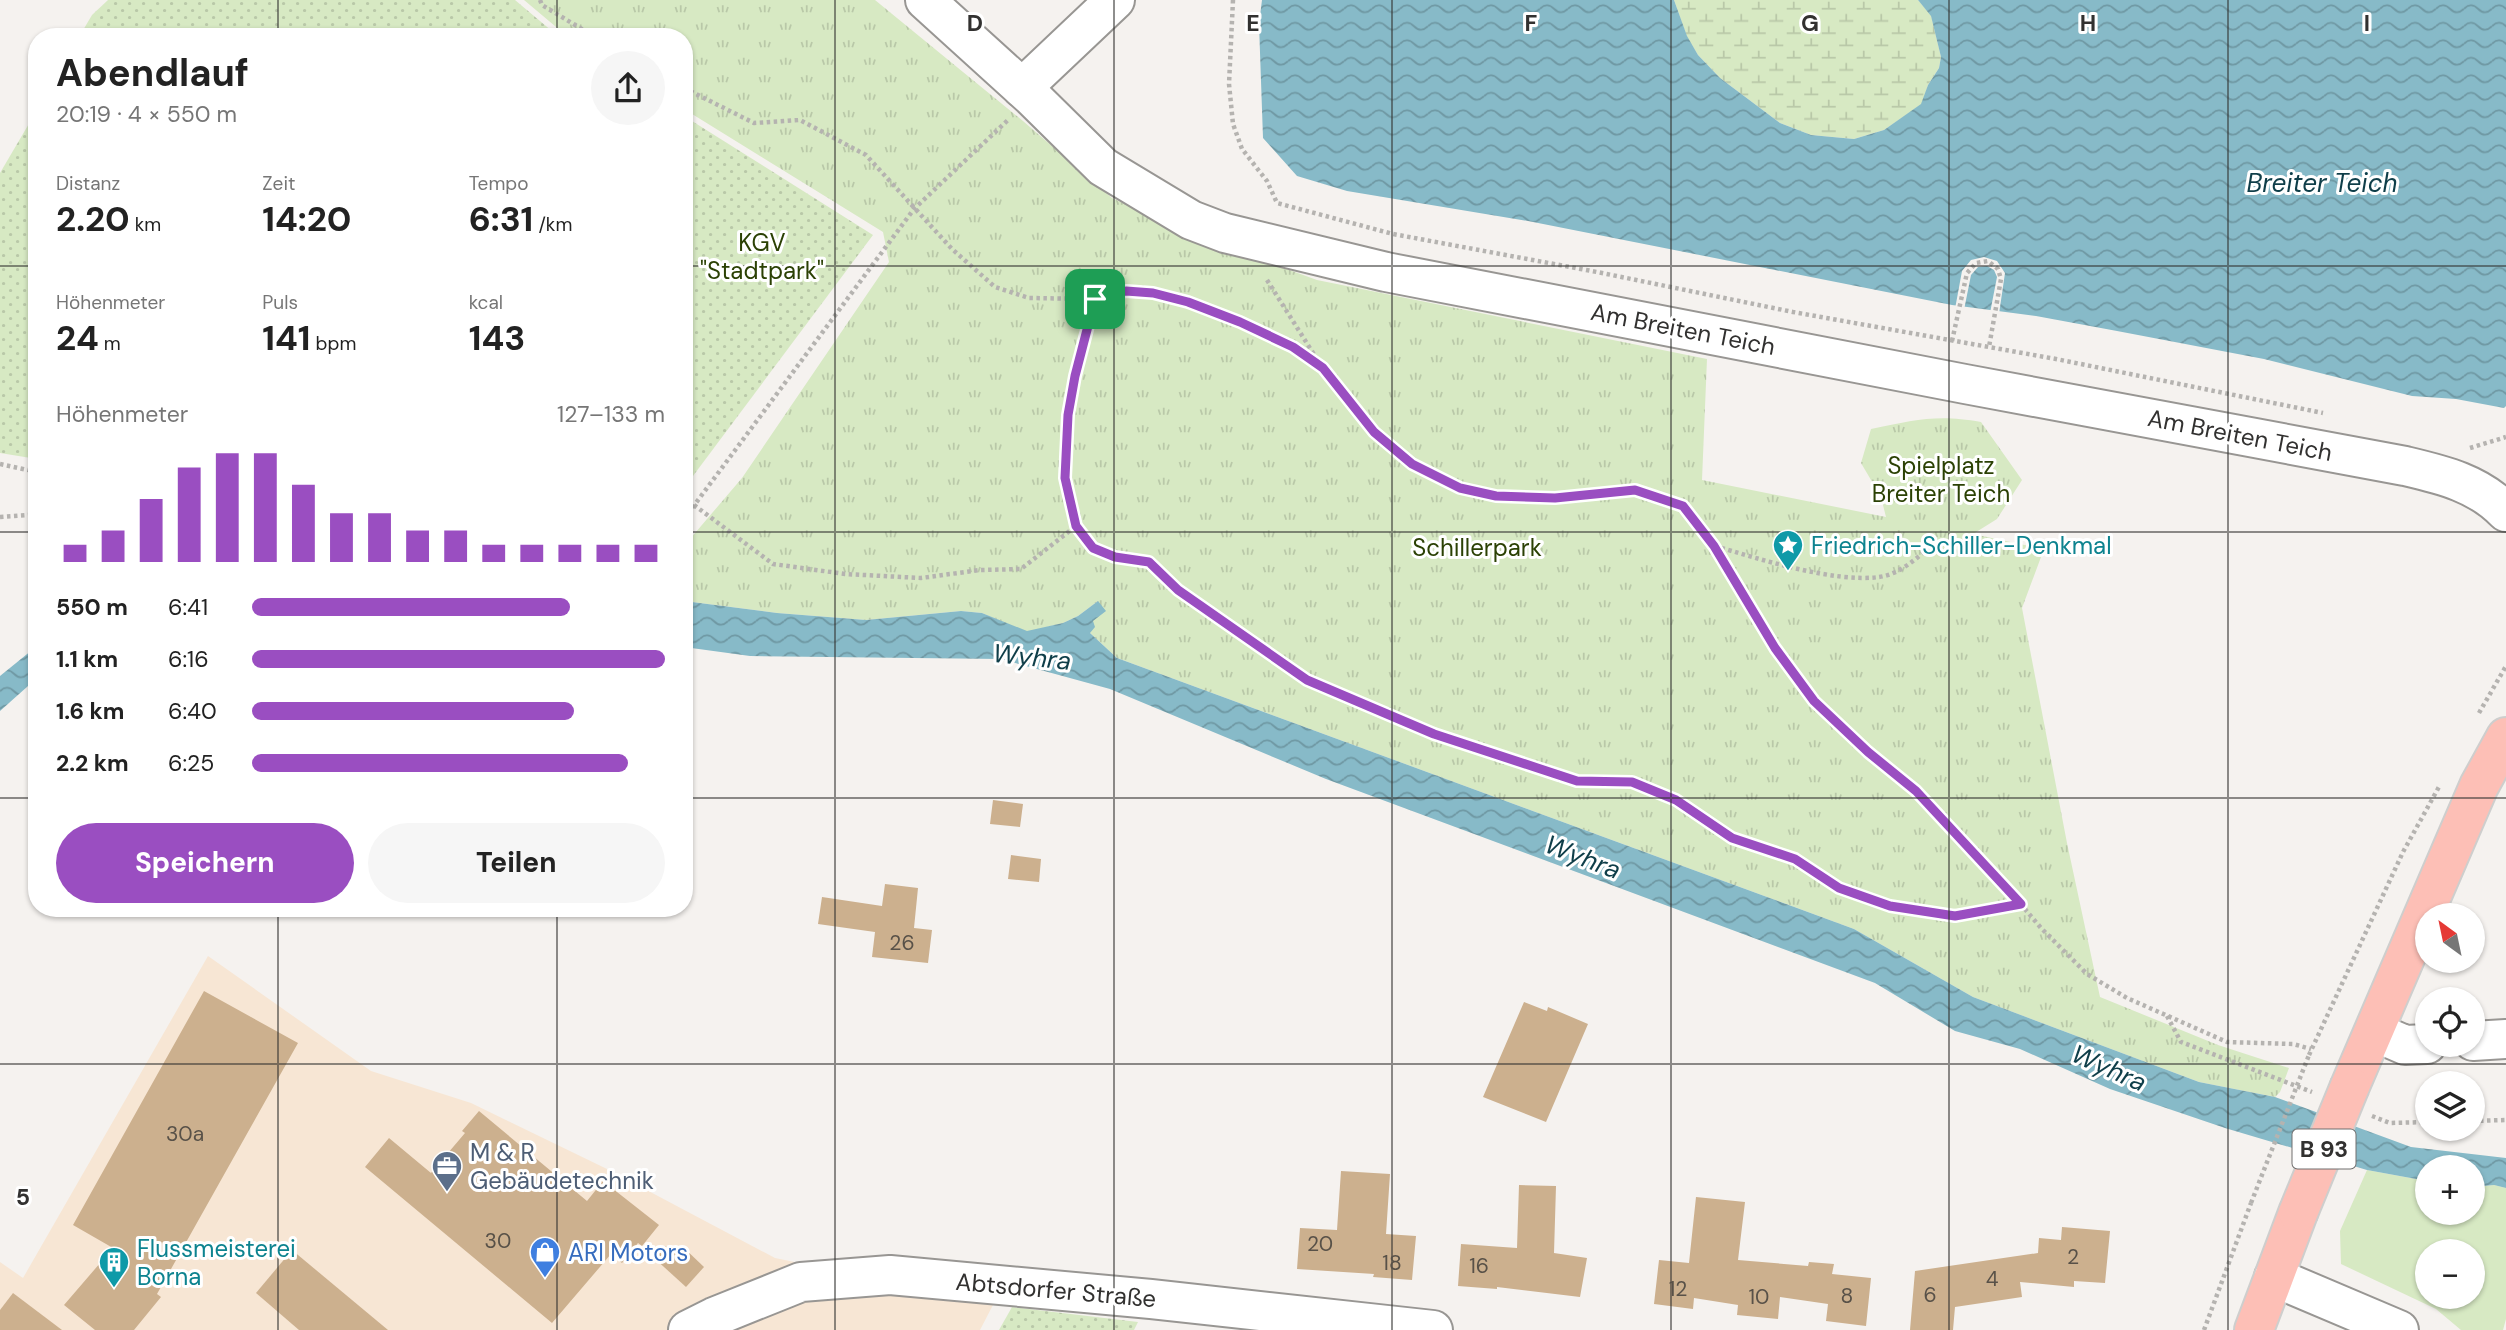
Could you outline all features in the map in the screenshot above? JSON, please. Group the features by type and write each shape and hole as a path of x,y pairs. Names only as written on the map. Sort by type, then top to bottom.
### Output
{"main road":[{"name":"B 93","path":"2254,1330 2350,1086 2479,786 2490,730"}],"street":[{"name":"Am Breiten Teich","path":"925,0 1103,167 1191,220 1226,233 1413,277 2405,466 2458,479 2506,512"},
{"path":"1027,93 1115,0"},
{"path":"2375,1032 2405,1045 2415,1045"},
{"name":"Abtsdorfer Straße","path":"688,1330 801,1282 890,1275 1150,1314 1418,1329"},
{"path":"2274,1277 2399,1330"}],"path":[{"path":"540,0 542,5 580,28"},
{"path":"1233,0 1229,84 1233,124 1242,149 1267,181 1277,203 1393,234 1989,347 2335,416"},
{"path":"693,92 754,123 800,120 866,155 952,249 995,287 1029,298 1095,299 1126,291 1153,293 1188,302 1240,322 1293,347 1323,368 1374,432 1412,464 1460,488 1496,496 1555,498 1635,490 1683,506 1714,546 1775,648 1814,701 1868,752 1916,791 2087,974 2127,998 2227,1042 2293,1044 2310,1052"},
{"path":"1027,93 914,209 694,505 772,564 845,574 921,578 980,570 1020,569 1076,526"},
{"path":"1952,341 1967,273 1976,263 1988,261 1998,269 2001,279 1989,347"},
{"path":"1095,299 1068,415 1065,478 1076,526 1093,548 1115,557 1149,562 1178,590 1307,680 1434,734 1577,781 1632,782 1676,800 1732,838 1795,859 1839,888 1890,906 1955,916 2021,904"},
{"path":"2465,450 2506,436"},
{"path":"0,464 28,470"},
{"path":"0,517 28,515"},
{"path":"1714,546 1774,563 1850,577 1881,577 1911,564 1934,543"},
{"path":"2490,730 2506,666"},
{"path":"2204,1330 2310,1052 2403,852 2441,782"},
{"path":"2166,1015 2180,1042 2274,1077"},
{"path":"2485,1121 2506,1120"},
{"path":"2390,1123 2415,1122"}],"shaded area":[{"path":"208,956 371,1071 471,1103 607,1169 775,1258 994,1303 980,1330 0,1330 0,1262 23,1278"}],"green space":[{"path":"108,0 515,0 548,28 84,28 92,15"},
{"name":"Schillerpark","path":"524,0 875,0 1112,198 1188,233 1317,280 1707,359 1702,480 1886,517 1881,497 1861,463 1871,429 1938,418 1981,422 2022,480 1997,519 1973,534 2044,549 2022,608 2100,997 2218,1045 2289,1068 2280,1092 2275,1097 2199,1082 1973,997 1854,929 1117,658 1090,633 1098,601 1063,623 1027,632 982,613 961,611 866,620 777,613 693,602 693,535 742,478 889,262 883,232 693,115 693,28 557,28"},
{"path":"1674,0 1918,0 1931,15 1941,57 1939,68 1928,85 1922,104 1884,130 1854,139 1811,135 1780,123 1720,78 1698,55 1687,37"},
{"name":"KGV \"Stadtpark\"","path":"693,122 873,235 693,476"},
{"path":"28,125 28,458 0,453 0,173"},
{"path":"2367,1170 2415,1179 2415,1225 2485,1225 2485,1186 2506,1188 2506,1319 2503,1330 2461,1330 2436,1309 2485,1309 2485,1239 2415,1239 2415,1299 2341,1264 2340,1231"},
{"path":"1012,1307 1138,1322 1134,1330 999,1330"}],"water":[{"name":"Breiter Teich","path":"1262,0 1674,0 1687,36 1698,55 1720,78 1780,123 1811,135 1854,139 1884,130 1921,104 1928,85 1939,68 1941,57 1931,16 1918,0 2506,0 2506,406 2504,408 2456,399 2412,396 2264,359 2036,316 1952,305 1528,221 1347,191 1297,176 1263,138 1259,24"},
{"name":"Wyhra","path":"1098,601 1106,611 1093,621 1095,627 1090,633 1117,658 1854,929 1973,997 2199,1082 2275,1097 2411,1147 2480,1155 2415,1155 2415,1179 2367,1170 2225,1128 2110,1089 2020,1049 1955,1031 1875,983 1326,779 1110,689 1001,659 750,656 693,648 693,602 777,613 866,620 961,611 982,613 1027,631 1063,623"},
{"path":"28,653 28,686 0,711 0,676"},
{"path":"2485,1156 2506,1158 2506,1188 2485,1186"}],"pier":[{"path":"1984,257 1997,261 2005,273 1999,314 1990,313 1997,277 1994,270 1987,266 1978,267 1971,275 1964,310 1955,309 1962,271 1971,260"}],"building":[{"path":"993,800 1023,804 1020,827 990,824"},
{"path":"1011,855 1041,859 1039,882 1008,879"},
{"path":"885,884 918,888 914,928 932,930 928,963 872,957 875,932 818,924 822,897 882,906"},
{"path":"204,991 298,1043 157,1294 161,1297 134,1330 95,1330 64,1305 113,1248 73,1225"},
{"path":"1524,1002 1547,1011 1548,1007 1588,1024 1546,1122 1483,1097"},
{"path":"479,1111 587,1201 603,1181 659,1225 642,1246 638,1243 622,1263 611,1254 552,1323 365,1167 389,1138 431,1173 465,1133 462,1131"},
{"path":"1341,1171 1390,1174 1386,1234 1416,1236 1412,1280 1373,1277 1374,1274 1297,1269 1300,1228 1337,1230"},
{"path":"1519,1185 1556,1186 1554,1253 1587,1258 1580,1297 1497,1287 1458,1286 1461,1244 1517,1248"},
{"path":"1696,1197 1745,1202 1738,1260 1808,1266 1809,1262 1834,1264 1832,1274 1871,1278 1866,1326 1826,1321 1828,1304 1780,1297 1778,1319 1737,1315 1738,1305 1694,1298 1693,1309 1654,1304 1659,1260 1689,1263"},
{"path":"2062,1227 2110,1231 2105,1283 2074,1281 2074,1287 2020,1282 2022,1297 1955,1307 1953,1330 1910,1330 1915,1271 2038,1253 2039,1238 2061,1240"},
{"path":"682,1246 704,1267 686,1287 642,1247"},
{"path":"292,1250 388,1330 299,1330 256,1293"},
{"path":"13,1293 62,1330 0,1330 0,1310"}],"place":[{"name":"Friedrich-Schiller-Denkmal","path":"1788,572"},
{"name":"M & R Gebäudetechnik","path":"447,1193"},
{"name":"ARI Motors","path":"545,1279"},
{"name":"Flussmeisterei Borna","path":"114,1289"}],"route":[{"path":"1126,291 1153,293 1188,302 1240,322 1293,347 1323,368 1374,432 1412,464 1460,488 1496,496 1555,498 1635,490 1683,506 1714,546 1775,648 1814,701 1868,752 1916,791 2021,904 1955,916 1890,906 1839,888 1795,859 1732,838 1676,800 1632,782 1577,781 1434,734 1307,680 1178,590 1149,562 1115,557 1093,548 1076,526 1065,478 1068,415 1095,299 1126,291"}],"park label":[{"name":"Spielplatz Breiter Teich","path":"1941,479"}]}
